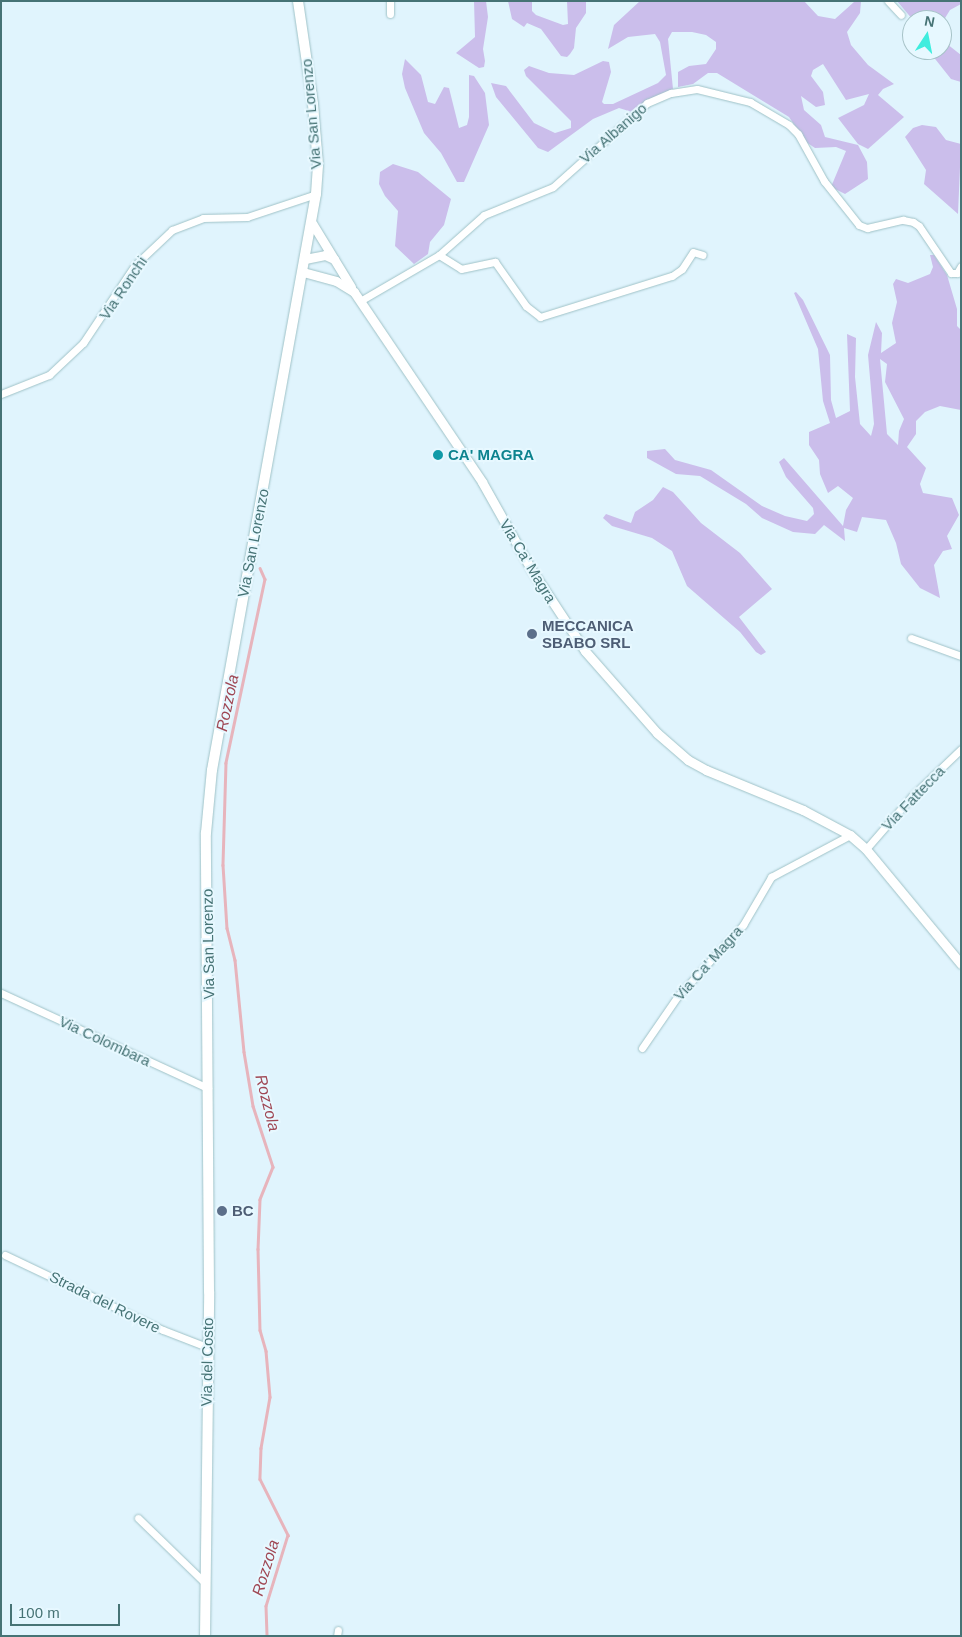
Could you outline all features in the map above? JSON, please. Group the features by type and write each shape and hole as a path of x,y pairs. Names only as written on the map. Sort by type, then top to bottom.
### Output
{"main road":[{"name":"Via San Lorenzo","path":"208,1088 206,833 212,770 316,194 318,165 313,104 298,1"},
{"name":"Via del Costo","path":"204,1636 208,1088"}],"street":[{"path":"390,1 390,14"},
{"path":"888,1 901,15"},
{"name":"Via Albanigo","path":"360,301 439,255 484,215 553,187 647,103 670,93 697,88 750,102 789,125 798,134 824,181 860,225 867,228 903,220 913,222 919,226 951,273 957,273 961,266"},
{"name":"Via Ronchi","path":"1,394 49,375 83,344 135,265 172,230 203,218 247,217 316,194"},
{"path":"312,224 354,292"},
{"path":"439,255 461,269 495,262 526,306 540,317 672,276 682,269 693,252 703,255"},
{"path":"305,259 325,255 334,258 338,266"},
{"name":"Via Ca' Magra","path":"303,272 336,281 354,292 482,482 531,569 586,651 657,733 688,760 706,770 810,814 850,835 866,849 961,964"},
{"path":"911,638 961,656"},
{"name":"Via Fattecca","path":"866,849 912,796 961,749"},
{"name":"Via Ca' Magra","path":"642,1048 683,989 743,925 771,877 850,835"},
{"name":"Via Colombara","path":"1,993 208,1088"},
{"name":"Strada del Rovere","path":"5,1255 163,1330 206,1347"},
{"path":"138,1518 204,1582"}],"shaded area":[{"path":"474,1 486,1 488,17 483,49 484,67 479,68 456,53 475,37"},
{"path":"508,1 532,1 532,11 536,15 563,25 568,24 567,1 586,1 586,13 576,28 574,48 570,54 567,57 561,56 541,29 527,23 524,27 512,19"},
{"path":"640,1 804,1 818,16 835,19 854,2 861,1 860,13 847,32 851,45 868,65 894,84 883,89 878,95 904,117 868,149 858,144 838,118 864,105 869,94 846,100 823,64 813,70 811,76 823,92 825,105 816,107 801,96 804,110 821,125 825,137 858,145 867,162 868,179 845,194 831,187 846,151 836,147 815,148 806,142 789,117 717,73 708,73 693,84 678,87 678,72 689,66 706,64 716,49 716,42 706,35 692,32 672,32 668,39 673,89 632,112 619,108 593,119 548,152 538,148 496,97 491,83 506,86 534,123 555,133 571,128 571,121 526,76 524,70 529,66 549,73 574,75 603,61 609,62 611,72 602,102 604,104 613,104 658,83 666,75 660,42 655,34 628,37 608,49 614,25"},
{"path":"897,1 961,1 961,4 950,10 905,10"},
{"path":"952,48 961,55 961,82 951,79 936,60 952,60"},
{"path":"405,59 421,75 428,102 435,104 444,87 449,88 459,128 467,125 469,117 469,75 474,76 485,93 489,125 464,182 457,182 441,153 424,133 405,88 402,74"},
{"path":"922,125 936,127 946,140 961,144 958,214 924,184 926,170 905,137 913,128"},
{"path":"393,164 418,172 451,199 444,225 430,242 428,254 414,264 395,246 398,211 385,196 379,184 380,172"},
{"path":"930,255 934,255 947,275 957,309 957,326 961,330 961,410 940,406 925,412 916,421 916,434 907,447 926,468 920,484 923,493 952,498 959,515 947,536 952,549 943,551 934,565 940,598 920,588 901,564 896,543 886,520 862,517 857,532 844,528 845,541 824,525 815,534 793,532 762,518 746,504 700,476 676,474 647,458 647,451 665,449 675,460 711,470 762,506 785,516 807,521 814,514 813,508 786,477 779,462 784,458 843,526 846,510 853,498 838,486 828,493 820,474 819,460 809,445 809,432 830,423 823,401 818,349 794,293 796,292 803,300 830,355 831,400 836,418 850,411 847,334 856,338 855,377 860,424 871,436 874,424 868,355 876,322 882,333 881,353 896,343 892,323 897,302 893,284 896,279 908,283 930,274 933,267","holes":["880,359 887,364 885,382 904,419 899,431 898,445 887,434"]},
{"path":"663,487 673,492 701,523 740,553 772,589 739,617 766,652 761,655 756,652 740,632 687,586 672,551 652,538 612,526 603,518 606,514 631,523 635,512 653,500"}],"waterway":[{"name":"Rozzola","path":"260,568 265,579 226,763 223,865 227,928 235,960 244,1052 253,1106 273,1167 260,1200 258,1249 260,1330 266,1351 270,1397 261,1448 260,1479 288,1535 266,1606 267,1636"}],"place":[{"name":"CA' MAGRA","path":"438,455"},
{"name":"MECCANICA SBABO SRL","path":"532,634"},
{"name":"BC","path":"222,1211"}]}
